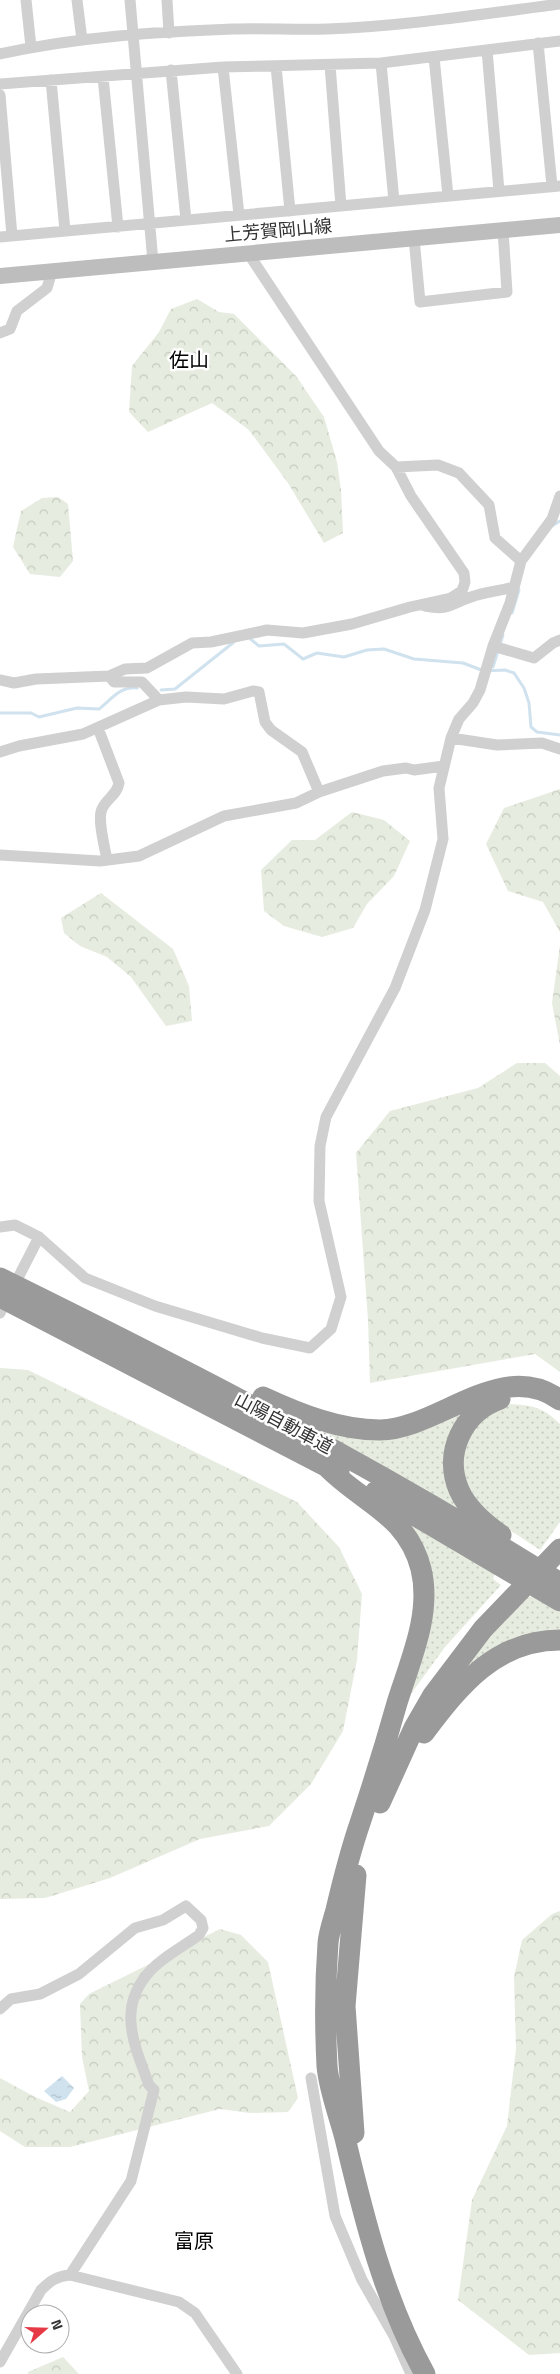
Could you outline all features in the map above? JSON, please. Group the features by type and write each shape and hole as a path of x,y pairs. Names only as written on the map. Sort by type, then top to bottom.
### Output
{"highway":[{"name":"山陽自動車道","path":"0,1278 320,1442 518,1560 549,1582 560,1601"},
{"path":"37,1296 282,1406 314,1418 352,1428 381,1430 403,1427 425,1420 484,1393 506,1388 539,1390 560,1400"},
{"name":"山陽自動車道","path":"0,1297 392,1502 518,1560"},
{"path":"518,1560 468,1504 460,1491 454,1474 453,1460 456,1444 461,1430 478,1410 488,1403 502,1398 531,1398 546,1403 560,1412"},
{"path":"327,1467 343,1483 372,1502 391,1518 411,1541 421,1570 423,1601 418,1638 371,1824 348,1883 345,2006 350,2137 362,2211 384,2279 414,2355 425,2374"},
{"path":"383,1778 425,1692 452,1653 488,1611 545,1553 560,1533"},
{"path":"383,1778 447,1674 483,1629 560,1549"},
{"path":"383,1778 475,1673 503,1653 523,1644 546,1640 560,1640"},
{"path":"350,2137 370,2208 395,2285 435,2374"}],"main road":[{"name":"上芳賀岡山線","path":"0,276 560,225"}],"street":[{"path":"26,0 31,47"},
{"path":"77,0 82,40"},
{"path":"130,0 153,262"},
{"path":"167,0 169,33"},
{"path":"0,54 31,47 82,40 233,29 326,29 382,26 560,4"},
{"path":"0,84 223,67 380,63 560,41"},
{"path":"0,96 6,237 556,186 538,44"},
{"path":"487,50 499,191"},
{"path":"434,57 448,196"},
{"path":"380,63 394,201"},
{"path":"330,65 341,206"},
{"path":"276,66 290,211"},
{"path":"223,67 239,215"},
{"path":"171,70 186,220"},
{"path":"103,77 118,226"},
{"path":"51,80 65,231"},
{"path":"414,238 420,302 507,292 503,230"},
{"path":"0,680 14,683 36,679 109,676 126,669 147,668 192,643 211,642 267,630 303,633 352,624 410,607 451,598 462,591 465,582 464,574 411,496 396,467 373,444 248,253"},
{"path":"0,333 10,329 17,311 46,288 52,271"},
{"path":"396,467 438,465 459,473 489,505 495,538 521,561"},
{"path":"0,1227 15,1225 38,1236 85,1278 154,1306 262,1338 310,1348 331,1329 341,1297 319,1201 320,1146 326,1117 395,988 425,910 443,839 439,788 451,738 459,719 480,690 497,647 521,561 552,519 560,496"},
{"path":"424,605 440,609 456,605 470,597 514,586"},
{"path":"497,647 534,658 553,643 560,640"},
{"path":"109,676 114,682 142,682 159,700"},
{"path":"0,752 19,746 83,734 159,700 186,697 224,699 253,691 259,692 265,722 271,730 302,752 319,792"},
{"path":"98,728 119,783 115,793 102,808 100,819 107,860"},
{"path":"451,738 497,745 542,743 560,749"},
{"path":"0,855 107,860 139,856 224,816 296,804 319,792 384,771 444,766"},
{"path":"0,1313 38,1236"},
{"path":"0,2008 11,1999 40,1994 73,1978 135,1928 163,1920 186,1906 201,1920 203,1928 199,1936 152,1969 134,1992 130,2016 132,2040 149,2085 154,2090 131,2181 70,2275"},
{"path":"311,2078 327,2157 335,2216 362,2280 394,2336 411,2374"},
{"path":"0,2362 41,2290 55,2278 70,2275 179,2302 188,2306 195,2313 237,2374"}],"green space":[{"path":"197,299 219,312 234,314 296,376 324,417 337,462 341,490 343,533 324,543 288,483 249,430 212,403 148,432 129,412 132,366 159,332 171,309"},
{"path":"58,497 68,504 73,561 60,577 30,574 13,547 21,511 42,498"},
{"path":"560,789 560,932 543,902 508,891 486,844 504,808"},
{"path":"352,812 384,820 410,841 394,876 367,904 353,928 322,937 284,926 264,911 261,870 292,840 315,840"},
{"path":"101,893 173,949 189,986 192,1021 166,1026 131,977 107,957 80,946 64,933 61,918"},
{"path":"560,945 560,1045 552,1003"},
{"path":"517,1063 545,1063 560,1076 560,1372 535,1354 370,1383 368,1320 356,1153 390,1111 478,1088"},
{"path":"0,1368 28,1370 297,1502 339,1547 362,1594 357,1660 343,1731 311,1784 269,1826 200,1839 110,1878 45,1898 0,1899"},
{"path":"470,1404 459,1422 464,1515 323,1432 326,1428 349,1434"},
{"path":"508,1404 537,1408 560,1424 560,1522 540,1550 501,1524 481,1506 464,1479 462,1451 470,1428"},
{"path":"398,1513 496,1571 493,1579 501,1585 445,1647 408,1698 426,1624"},
{"path":"532,1596 560,1612 560,1635 438,1700 461,1667 525,1599"},
{"path":"560,1911 560,2353 529,2355 458,2300 472,2200 507,2126 516,2048 514,1977 522,1940 552,1914"},
{"path":"220,1929 241,1935 268,1962 298,2098 288,2112 250,2113 220,2109 70,2147 25,2147 0,2131 0,2078 35,2097 70,2112 89,2091 82,2057 80,2004 89,1994"},
{"path":"63,2357 79,2374 28,2374 28,2372"}],"water":[{"path":"62,2076 74,2088 66,2099 56,2102 44,2091"}],"waterway":[{"path":"552,526 560,521"},
{"path":"512,613 519,590"},
{"path":"493,667 503,635"},
{"path":"248,637 259,646 284,644 303,659 317,653 344,657 367,650 384,649 414,659 463,663 484,671 505,670 514,673 524,688 529,703 531,727 537,732 560,735"},
{"path":"161,690 175,689 234,642"},
{"path":"0,713 31,713 39,717 77,708 99,709 121,691 137,688"}],"district":[{"name":"佐山","path":"189,359"},
{"name":"富原","path":"194,2240"}]}
